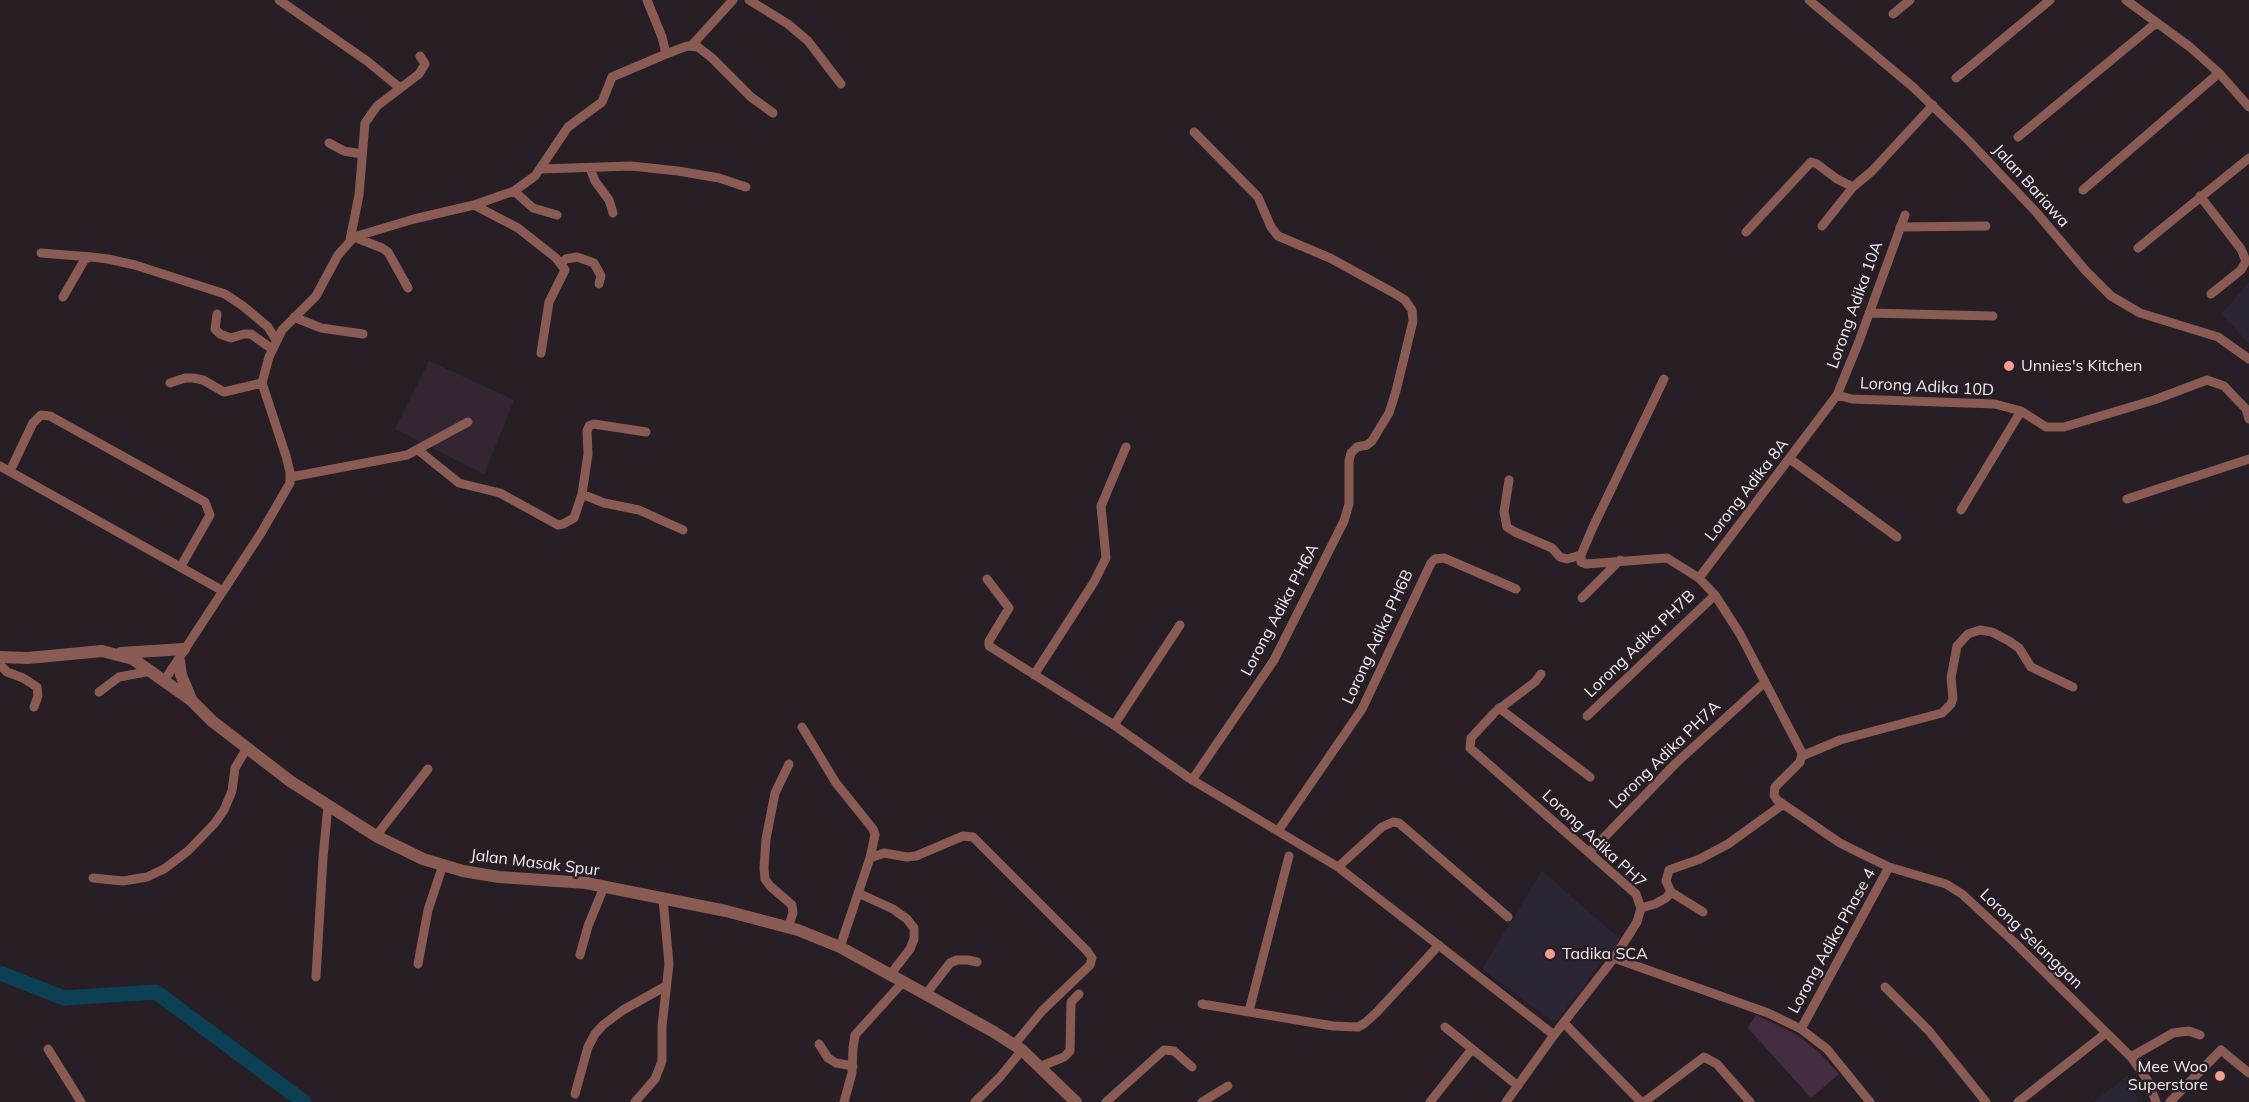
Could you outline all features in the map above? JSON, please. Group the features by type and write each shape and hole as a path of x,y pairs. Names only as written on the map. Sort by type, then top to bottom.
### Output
{"street":[{"path":"279,0 367,61 400,88"},
{"path":"647,0 662,37 666,54"},
{"path":"352,238 414,219 474,205 514,191 541,170 568,127 602,102 612,77 692,45 733,0"},
{"path":"749,0 788,24 804,37 841,84"},
{"name":"Jalan Bariawa","path":"1809,0 1933,105 2025,199 2085,270 2111,296 2140,313 2218,337 2249,359"},
{"path":"1893,14 1910,0"},
{"path":"1956,78 2050,0"},
{"path":"2126,0 2190,47 2219,73 2249,106"},
{"path":"2018,137 2156,23"},
{"path":"692,45 706,52 741,88 773,113"},
{"path":"165,681 284,495 291,477 262,383 265,368 274,344 294,317 316,296 338,255 352,238 365,123 377,106 413,80 422,70 425,63 420,56"},
{"path":"2083,189 2219,73"},
{"path":"1822,226 1853,187 1872,171 1933,105"},
{"name":"Lorong Adika PH6A","path":"1192,780 1274,660 1348,511 1351,453 1357,447 1367,445 1372,441 1389,413 1413,321 1412,310 1405,300 1357,271 1313,249 1278,236 1258,197 1194,132"},
{"path":"329,143 344,151 362,154"},
{"path":"2138,248 2249,158"},
{"path":"1746,232 1811,162 1853,187"},
{"path":"541,170 631,166 719,178 746,187"},
{"path":"590,168 609,200 613,213"},
{"path":"514,191 533,208 557,215"},
{"path":"2200,196 2241,249 2246,261 2241,270 2211,294"},
{"path":"474,205 518,228 561,263 565,270 565,274 549,299 541,353"},
{"name":"Lorong Adika 10A","path":"1819,420 1837,395 1905,215"},
{"path":"1900,226 1986,226"},
{"path":"352,238 376,245 388,252 408,288"},
{"path":"41,253 90,256 135,265 225,294 268,327 274,344"},
{"path":"63,297 83,262 90,256"},
{"path":"561,263 566,259 577,257 594,263 601,276 599,285"},
{"path":"1869,313 1993,316"},
{"path":"217,314 216,332 228,338 251,334 274,344"},
{"path":"294,317 321,328 363,333"},
{"path":"170,382 193,378 224,392 262,383"},
{"path":"1664,379 1593,526 1581,555 1581,562 1586,564 1667,558 1699,578 1715,595 1740,634 1802,756 1800,762 1775,787 1774,795 1782,805 1728,844 1700,859 1669,870 1666,881 1671,892 1703,912"},
{"name":"Lorong Adika 10D","path":"1837,395 1852,399 1995,404 2021,411 2046,427 2064,427 2154,400 2207,381 2224,386 2246,410 2249,419"},
{"path":"1961,510 2021,411"},
{"path":"10,471 33,423 41,415 50,416 205,502 210,515 181,566"},
{"name":"Lorong Adika 8A","path":"1699,578 1819,420"},
{"path":"291,477 407,455 468,422"},
{"path":"418,450 459,483 500,493 558,525 563,525 573,518 582,494 588,454 587,431 589,426 594,424 646,432"},
{"path":"1034,675 1094,582 1106,558 1101,506 1126,447"},
{"path":"1790,459 1897,537"},
{"path":"2127,499 2249,459"},
{"path":"0,466 223,591"},
{"path":"1509,480 1504,512 1507,527 1552,548 1560,557 1567,559 1581,555"},
{"path":"582,494 604,503 639,510 683,530"},
{"name":"Lorong Adika PH6B","path":"1278,831 1362,709 1431,563 1435,559 1444,558 1516,589"},
{"path":"1582,598 1620,560"},
{"path":"987,579 1008,608 989,641 989,646 1114,725 1192,780 1338,867 1554,1035"},
{"name":"Lorong Adika PH7B","path":"1587,716 1715,595"},
{"path":"1114,725 1180,625"},
{"path":"1802,756 1840,740 1942,713 1953,698 1951,678 1957,646 1968,634 1980,630 1992,632 2009,641 2019,648 2031,667 2060,683 2073,687"},
{"name":"Jalan Masak Spur","path":"0,657 22,659 102,651 133,659 191,700 212,721 290,781 376,836 423,859 499,877 586,883 726,911 788,927 840,947 1018,1048 1076,1102"},
{"path":"117,654 181,655"},
{"path":"181,655 181,675 191,700"},
{"path":"0,665 7,672 37,687 38,696 34,707"},
{"path":"99,692 119,677 151,671"},
{"path":"1541,674 1535,682 1499,708 1590,777"},
{"name":"Lorong Adika PH7A","path":"1589,853 1675,765 1765,682"},
{"name":"Lorong Adika PH7","path":"1499,708 1471,738 1469,745 1472,751 1636,894 1641,908 1637,922 1614,958 1554,1035 1506,1102"},
{"path":"802,727 836,783 873,829 875,835 870,858 840,947"},
{"path":"93,878 133,881 164,869 183,855 215,824 224,810 232,791 237,762 247,748"},
{"path":"788,927 793,913 792,905 770,886 765,879 764,868 766,839 775,793 789,764"},
{"path":"376,836 428,769"},
{"name":"Lorong Selanggan","path":"1782,805 1840,843 1889,867 1946,884 1962,894 2131,1057 2148,1081 2156,1102"},
{"path":"316,977 328,806"},
{"path":"1338,867 1382,827 1393,822 1399,823 1508,916"},
{"path":"870,858 884,854 916,856 963,836 973,837 1091,955 1090,965 1042,1011 1000,1077 975,1102"},
{"path":"1249,1011 1289,856"},
{"path":"418,964 428,910 443,865"},
{"name":"Lorong Adika Phase 4","path":"1801,1029 1889,867"},
{"path":"580,955 588,926 604,887"},
{"path":"1641,908 1656,904 1671,892"},
{"path":"858,893 893,909 907,919 914,928 914,939 910,949 890,975"},
{"path":"635,1102 655,1079 663,1061 662,1026 669,959 663,899"},
{"path":"1202,1004 1333,1026 1358,1027 1377,1012 1439,945"},
{"path":"1614,958 1768,1013 1801,1029 1827,1049 1870,1102"},
{"path":"926,994 950,963 957,960 977,962"},
{"path":"844,1102 853,1066 855,1035 903,982"},
{"path":"575,1094 588,1047 595,1034 603,1025 666,986"},
{"path":"1885,987 1929,1031 1986,1102"},
{"path":"1039,1067 1064,1057 1070,1051 1071,1002 1079,994"},
{"path":"1564,1023 1643,1102 1704,1057 1717,1064 1750,1102"},
{"path":"1444,1027 1518,1086"},
{"path":"2131,1057 2173,1033 2189,1031 2200,1035"},
{"path":"2018,1102 2106,1033"},
{"path":"819,1044 828,1058 836,1063 853,1066"},
{"path":"48,1049 81,1102"},
{"path":"1431,1102 1472,1049"},
{"path":"1106,1102 1164,1050 1181,1056 1192,1067"},
{"path":"2170,1102 2221,1050 2249,1073"},
{"path":"1202,1102 1228,1086"}],"shaded area":[{"path":"2249,282 2249,344 2222,314"},
{"path":"429,361 514,400 484,474 395,429"},
{"name":"Tadika SCA","path":"1542,871 1620,939 1557,1020 1551,1020 1482,969"},
{"path":"1756,1015 1797,1035 1820,1053 1839,1074 1811,1098 1748,1028"},
{"path":"2128,1075 2138,1102 2094,1102"}],"waterway":[{"path":"0,973 64,998 156,992 304,1102"}],"place":[{"name":"Unnies's Kitchen","path":"2009,366"},
{"name":"Tadika SCA","path":"1550,954"},
{"name":"Mee Woo Superstore","path":"2220,1076"}]}
